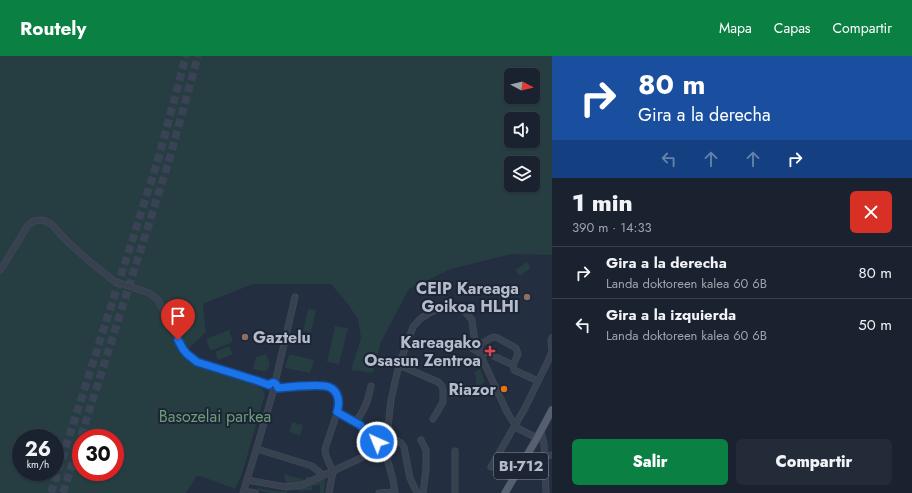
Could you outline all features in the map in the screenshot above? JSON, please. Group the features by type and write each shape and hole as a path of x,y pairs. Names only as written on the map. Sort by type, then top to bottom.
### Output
{"main road":[{"name":"BI-712","path":"505,493 541,432 552,410"}],"street":[{"path":"0,270 6,263 28,225 34,221 43,220 51,224 68,242 114,281 149,293 158,300 183,349 197,362 269,385 272,383 276,385 321,386 328,387 336,391 339,407 325,449 325,454 333,472 329,493"},
{"path":"255,493 244,492 273,392 275,391 295,297"},
{"path":"247,480 286,487 302,485 333,472 383,447 387,436 391,400 399,365 413,327 420,318 443,308 462,308 472,320 475,347 479,352 507,412 518,428 537,438"},
{"path":"475,347 493,337 498,338 516,348 518,354 513,366 514,370 538,381"},
{"path":"491,467 525,408 550,359 552,352 552,338"},
{"path":"479,352 483,351 511,364"},
{"path":"399,365 438,382 442,386 443,402 433,419"},
{"path":"269,385 269,390 273,392"},
{"path":"356,422 362,415 367,403 371,386"},
{"path":"337,412 360,425 383,447 395,492 379,493"},
{"path":"541,432 545,456 546,493"},
{"path":"387,436 401,443 404,447 410,478 417,493"},
{"path":"421,440 426,450 426,469 423,493"},
{"path":"257,449 312,466 323,475"},
{"path":"455,451 455,493"},
{"path":"545,456 552,455"}],"green space":[{"name":"Basozelai parkea","path":"0,56 552,56 552,255 512,254 451,269 409,289 381,342 373,373 351,370 361,338 358,319 331,284 253,284 203,304 206,332 182,355 196,365 256,385 263,390 265,394 242,474 235,489 197,476 186,493 0,493"},
{"path":"527,262 531,268 520,276 515,270"},
{"path":"308,309 316,310 311,332 303,331"},
{"path":"335,326 348,328 339,364 327,362"},
{"path":"229,330 233,342 210,351 206,339"},
{"path":"229,346 233,354 218,360 215,352"},
{"path":"266,354 270,364 268,369 265,372 253,369 256,357"},
{"path":"289,354 314,360 310,373 285,368"},
{"path":"480,369 485,382 476,388 476,377 474,372"},
{"path":"292,422 303,425 300,436 289,432"},
{"path":"284,474 305,480 307,476 314,478 299,483 286,484"},
{"path":"321,478 325,482 324,493 320,493 320,485 312,486 312,490 287,491"},
{"path":"258,488 287,491 287,493 270,493 257,490"}],"tunnel":[{"path":"51,493 158,160 186,56"},
{"path":"63,493 168,164 198,56"}],"place":[{"name":"CEIP Kareaga Goikoa HLHI","path":"527,297"},
{"name":"Gaztelu","path":"245,337"},
{"name":"Kareagako Osasun Zentroa","path":"490,351"},
{"name":"Riazor","path":"504,389"}],"route":[{"path":"178,340 187,354 197,362 207,366 269,385 274,383 278,388 321,386 328,387 336,391 339,407 337,412 360,425 377,442"}]}
